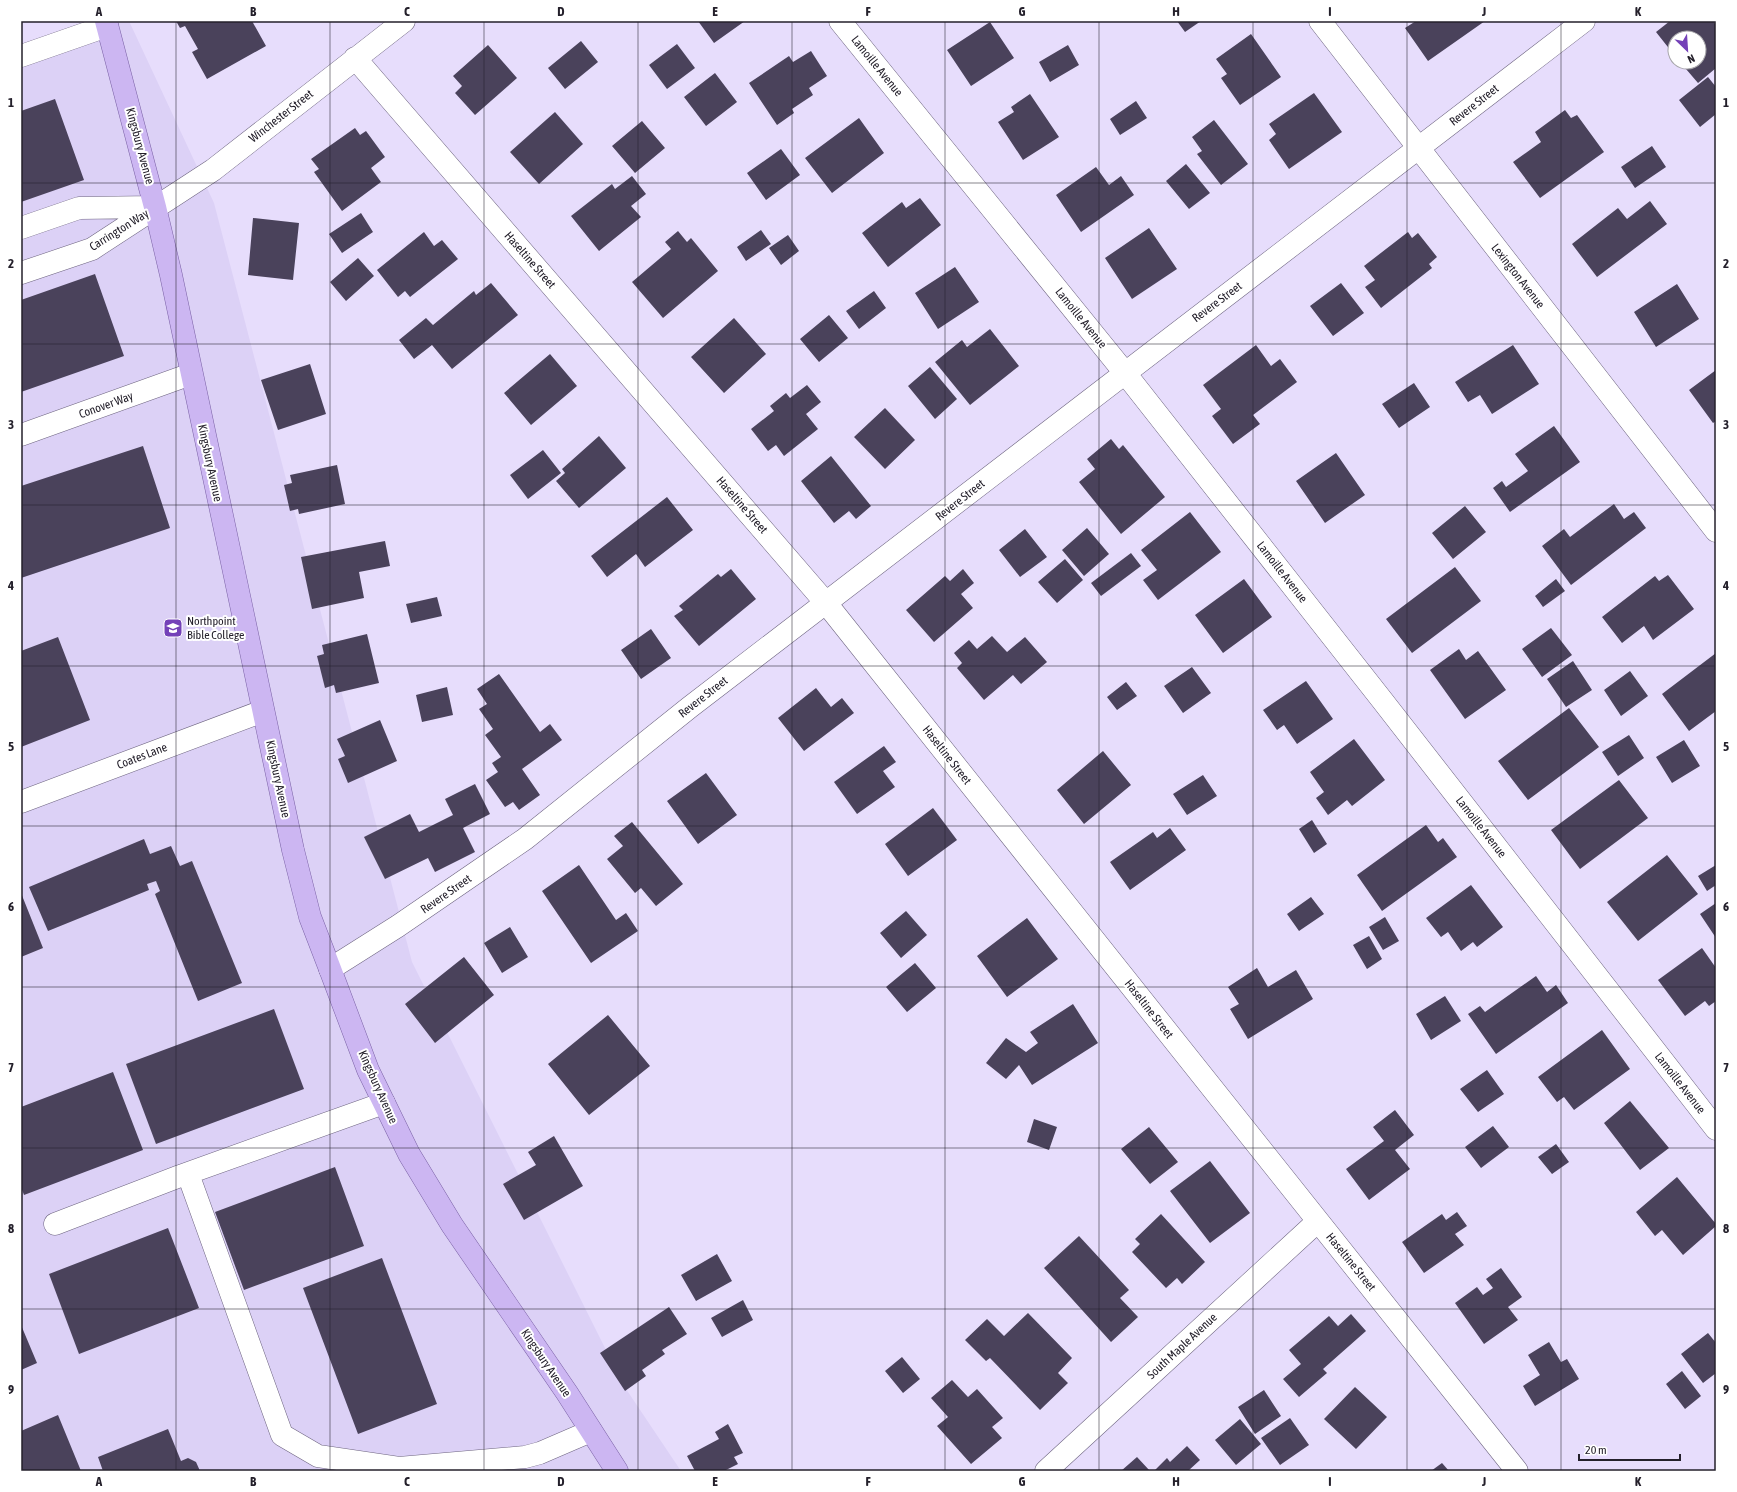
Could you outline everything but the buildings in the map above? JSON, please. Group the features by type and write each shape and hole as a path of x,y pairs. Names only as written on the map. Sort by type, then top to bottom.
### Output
{"main road":[{"name":"Kingsbury Avenue","path":"107,23 155,207 293,850 306,902 368,1070 409,1154 452,1225 617,1471"}],"street":[{"name":"Winchester Street","path":"155,207 213,170 404,21"},
{"name":"Lamoille Avenue","path":"840,21 1125,373 1387,706 1716,1129"},
{"name":"Lexington Avenue","path":"1320,21 1716,531"},
{"name":"Revere Street","path":"330,969 398,926 525,839 690,707 1584,21"},
{"path":"21,56 107,23"},
{"name":"Haseltine Street","path":"355,58 826,602 1517,1471"},
{"name":"Carrington Way","path":"21,228 79,208 155,207"},
{"name":"Carrington Way","path":"21,273 92,249 155,207"},
{"name":"Conover Way","path":"21,435 191,374"},
{"name":"Coates Lane","path":"21,802 263,711"},
{"path":"55,1224 384,1103"},
{"path":"188,1174 282,1435 318,1456 399,1468 502,1465 540,1453 591,1431"},
{"name":"South Maple Avenue","path":"1046,1471 1318,1221"}],"shaded area":[{"name":"Northpoint Bible College","path":"124,21 129,21 214,203 412,962 624,1386 681,1471 21,1471 21,48"}],"place":[{"name":"Northpoint Bible College","path":"173,628"}]}
